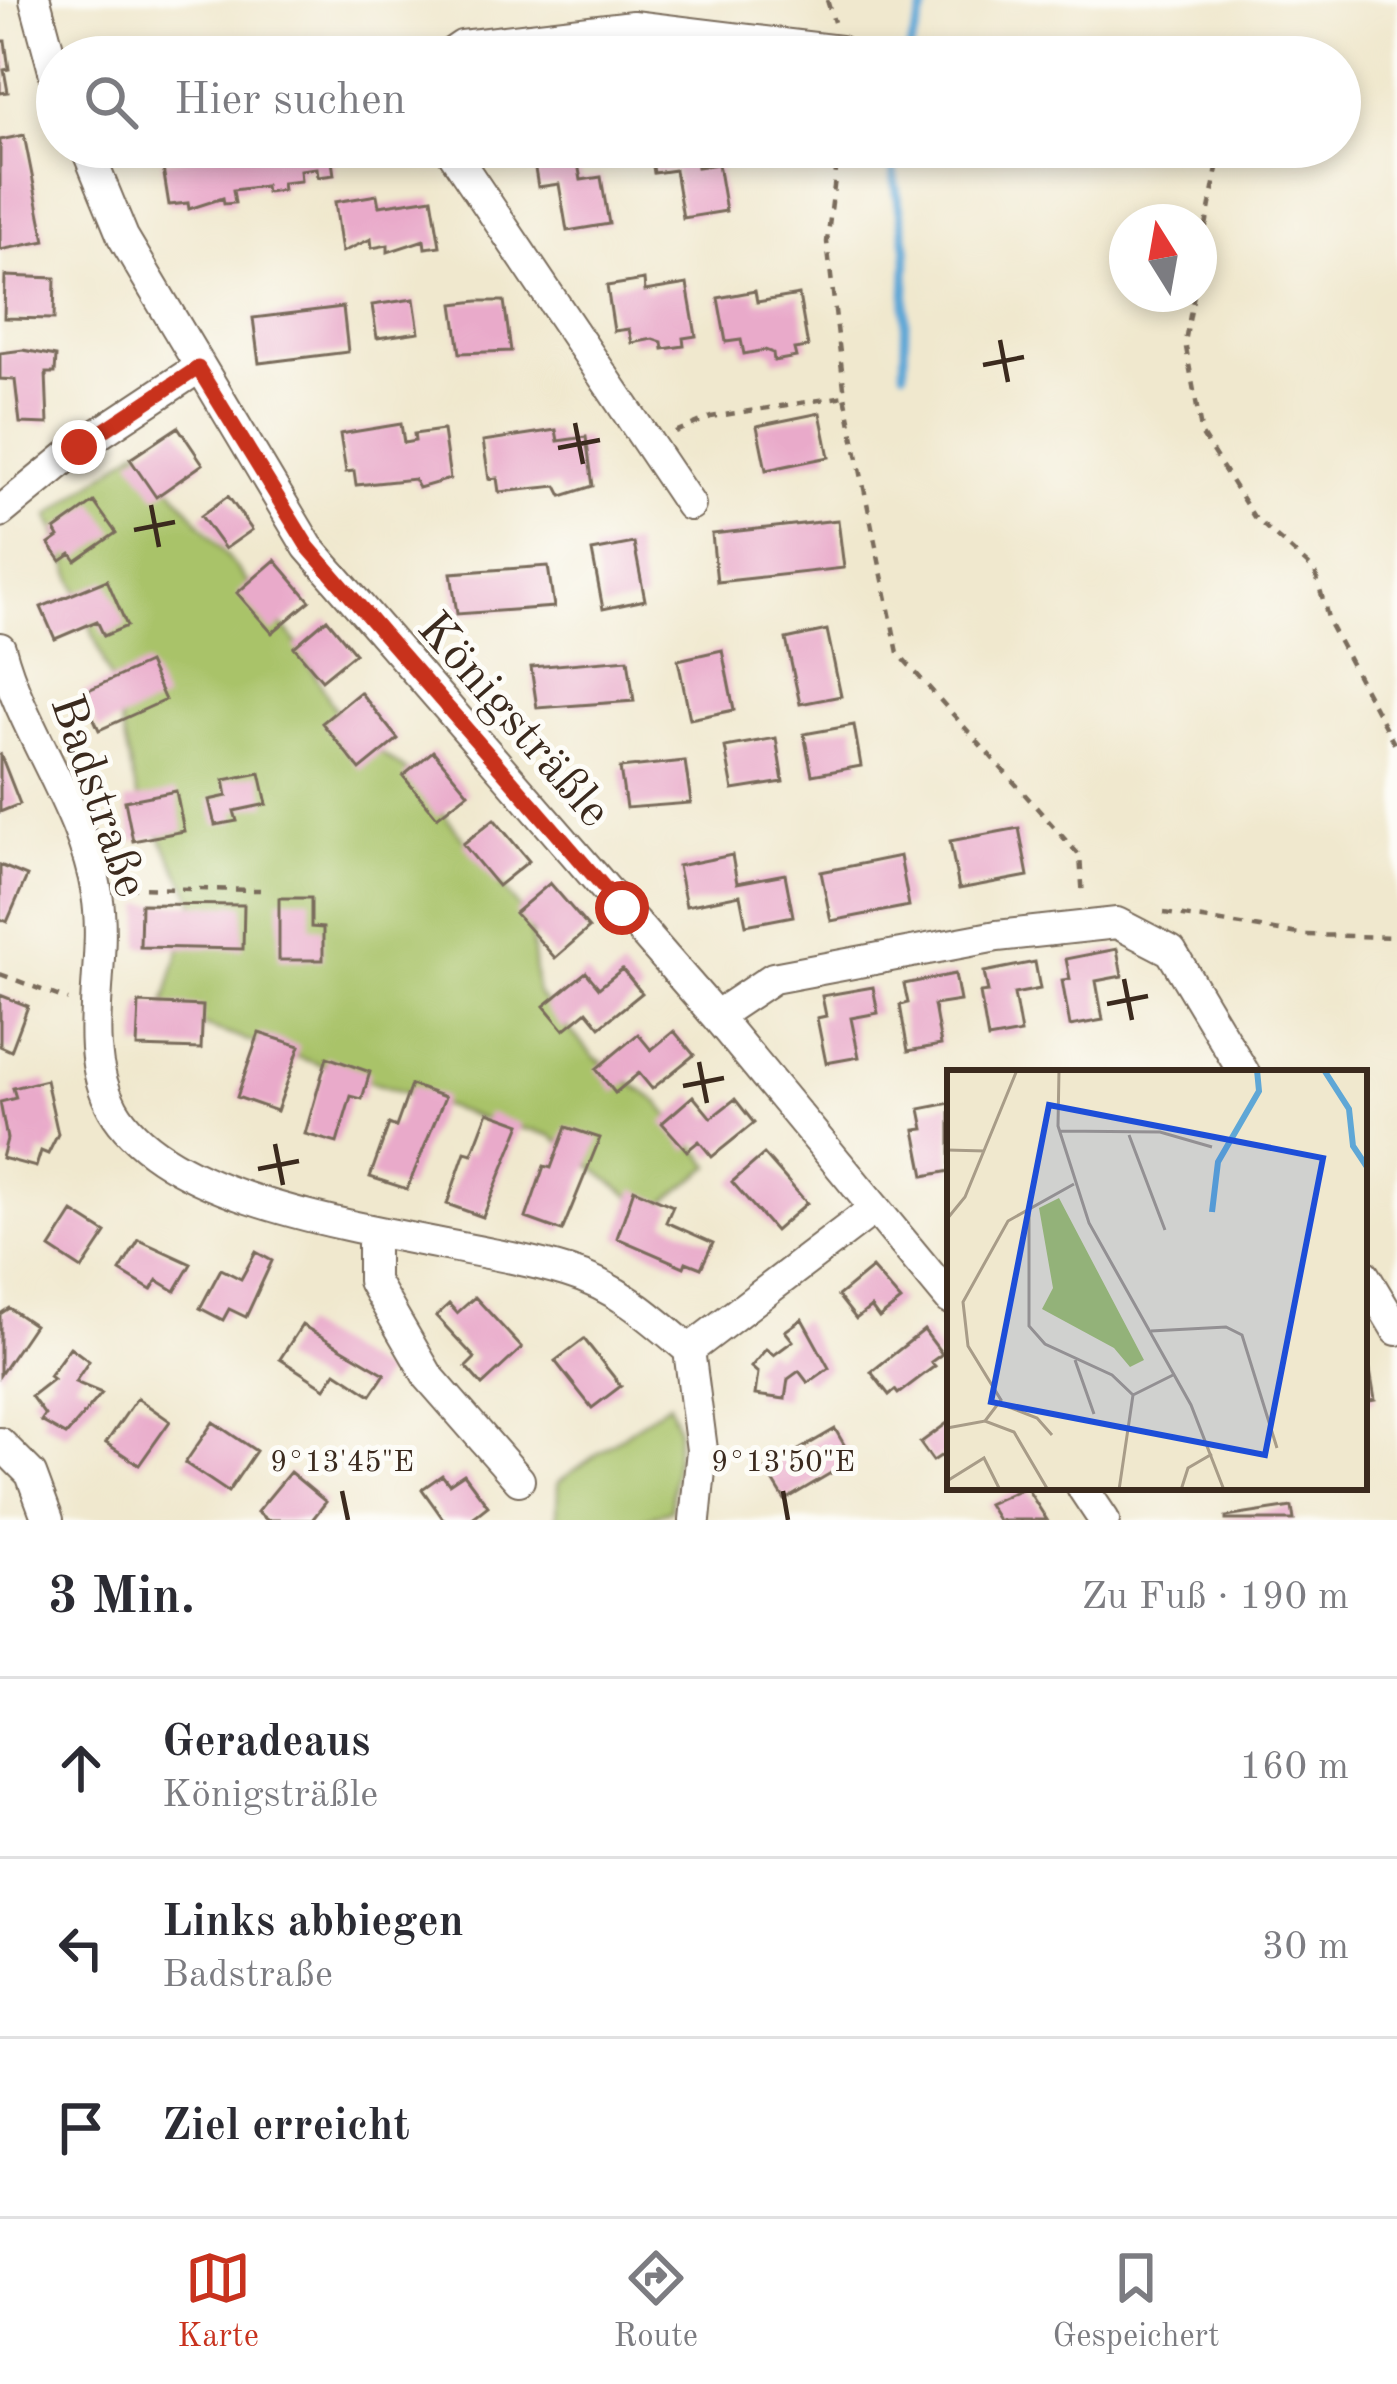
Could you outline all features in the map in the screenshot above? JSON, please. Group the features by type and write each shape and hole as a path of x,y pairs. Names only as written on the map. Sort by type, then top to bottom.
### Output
{"street":[{"path":"35,0 45,36"},
{"path":"548,36 633,26 716,36"},
{"name":"Königsträßle","path":"95,168 124,237 308,547 716,1016 947,1295"},
{"path":"463,168 690,505"},
{"path":"0,512 79,447 198,368"},
{"name":"Badstraße","path":"0,648 97,890 103,957 97,1068 114,1110 140,1142 209,1184 373,1231 570,1272 628,1299 689,1350"},
{"path":"716,1016 773,977 1084,923 1117,923 1171,951 1242,1070"},
{"path":"695,1520 702,1450 689,1350 875,1208"},
{"path":"373,1231 373,1281 428,1376 519,1480"},
{"path":"1367,1280 1397,1330"},
{"path":"0,1444 32,1474 49,1520"},
{"path":"1084,1490 1104,1520"}],"path":[{"path":"836,168 827,242 844,396 898,653 1080,856 1084,923"},
{"path":"1210,204 1217,168"},
{"path":"1191,312 1185,342 1202,435 1254,517 1315,571 1330,626 1397,749"},
{"path":"650,443 711,417 844,396"},
{"path":"97,890 160,885 260,890"},
{"path":"1117,923 1157,911 1306,935 1397,937"},
{"path":"0,974 75,1003"}],"green space":[{"path":"139,448 294,639 346,728 411,774 530,921 537,993 593,1056 658,1102 711,1166 651,1212 550,1135 480,1118 162,1012 194,900 137,795 111,681 49,516"},
{"path":"669,1403 678,1429 671,1510 641,1520 557,1520 558,1482"}],"building":[{"path":"0,41 5,41 9,69 4,70 8,92 0,93"},
{"path":"24,135 45,241 0,250 0,140"},
{"path":"163,168 317,168 300,170 301,181 282,183 283,190 266,192 265,186 233,190 235,203 224,204 223,198 189,209 188,203 169,205"},
{"path":"317,168 333,168 334,175 318,177"},
{"path":"535,168 579,168 581,180 601,177 609,224 567,231 559,184 538,187"},
{"path":"653,168 719,168 726,211 683,218 675,170 654,173"},
{"path":"377,195 379,206 432,198 440,246 425,248 424,240 388,252 388,245 372,248 371,239 342,252 335,202"},
{"path":"5,276 55,278 54,319 4,318"},
{"path":"644,280 645,291 687,284 696,336 683,338 684,346 663,349 662,342 653,339 632,343 629,329 614,331 607,286"},
{"path":"755,291 757,302 799,295 808,347 794,349 796,357 774,361 773,353 765,350 744,354 741,340 726,342 718,298"},
{"path":"414,299 419,332 377,338 372,305"},
{"path":"504,301 511,351 460,353 453,304"},
{"path":"343,307 348,352 259,363 253,318"},
{"path":"23,350 56,356 55,373 46,373 48,424 20,423 15,380 0,379 0,353"},
{"path":"820,413 829,457 766,470 757,426"},
{"path":"401,424 404,443 415,441 414,434 443,430 450,479 419,488 414,479 356,485 354,471 346,472 340,434"},
{"path":"178,427 203,464 156,497 130,459"},
{"path":"556,430 558,441 586,437 593,486 562,496 557,486 499,492 497,478 489,479 483,441"},
{"path":"228,496 252,530 225,549 201,516"},
{"path":"94,502 116,533 76,561 71,554 61,561 49,544 59,537 55,530"},
{"path":"838,520 844,568 717,582 712,534"},
{"path":"634,543 645,600 603,609 592,551"},
{"path":"275,560 310,601 272,633 237,593"},
{"path":"548,566 554,607 457,614 451,573"},
{"path":"107,580 127,626 104,636 97,621 55,639 41,607"},
{"path":"327,619 355,653 322,680 294,647"},
{"path":"827,630 841,696 800,704 786,639"},
{"path":"722,650 734,710 690,719 678,660"},
{"path":"628,659 634,701 537,708 531,667"},
{"path":"148,663 165,700 99,730 82,693"},
{"path":"360,692 398,739 360,770 322,723"},
{"path":"854,725 861,766 812,775 804,734"},
{"path":"776,738 783,782 733,790 725,747"},
{"path":"433,751 468,793 437,817 403,776"},
{"path":"0,753 20,804 0,812"},
{"path":"685,761 691,803 626,808 620,768"},
{"path":"260,773 267,804 234,811 237,821 215,825 209,800 227,796 224,780"},
{"path":"176,791 184,831 133,841 125,801"},
{"path":"494,819 529,861 498,886 463,844"},
{"path":"1019,828 1028,876 959,889 950,841"},
{"path":"732,855 737,883 785,874 793,916 746,925 740,895 686,906 678,866"},
{"path":"900,856 909,906 831,921 821,872"},
{"path":"0,865 27,876 7,922 0,919"},
{"path":"550,883 589,928 555,958 515,913"},
{"path":"279,898 311,898 311,927 323,928 323,960 279,960"},
{"path":"141,904 244,905 243,949 140,947"},
{"path":"1117,949 1122,976 1096,981 1103,1020 1070,1026 1062,980 1070,979 1066,959"},
{"path":"1035,962 1040,989 1014,994 1021,1033 988,1039 980,993 988,992 984,972"},
{"path":"622,969 642,993 600,1027 587,1011 564,1030 544,1006 586,972 599,988"},
{"path":"955,974 960,1001 934,1005 941,1045 908,1051 900,1005 908,1003 904,984"},
{"path":"873,987 878,1013 851,1018 859,1057 826,1063 817,1018 826,1016 822,996"},
{"path":"0,995 28,1006 11,1051 0,1046"},
{"path":"139,1003 203,1006 201,1049 137,1047"},
{"path":"674,1031 694,1055 652,1089 639,1073 615,1093 596,1069 638,1034 651,1050"},
{"path":"259,1033 300,1046 277,1111 237,1097"},
{"path":"327,1057 370,1072 362,1099 351,1096 337,1143 305,1134"},
{"path":"46,1080 58,1134 48,1154 41,1151 36,1167 2,1158 7,1139 0,1102 16,1098 13,1088"},
{"path":"411,1085 445,1097 407,1189 370,1177 389,1124 396,1127"},
{"path":"693,1096 711,1118 735,1099 754,1123 712,1157 699,1141 687,1151 662,1123"},
{"path":"947,1104 947,1172 924,1176 915,1130 924,1129 920,1109"},
{"path":"488,1112 521,1124 483,1217 447,1204 465,1152 472,1154"},
{"path":"566,1127 600,1138 562,1231 526,1218 544,1166 551,1168"},
{"path":"764,1154 807,1203 775,1231 732,1182"},
{"path":"634,1189 673,1206 666,1222 713,1243 701,1268 686,1262 684,1267 617,1238"},
{"path":"73,1212 106,1233 82,1269 50,1248"},
{"path":"139,1240 191,1264 175,1291 157,1280 151,1290 120,1271"},
{"path":"256,1252 272,1261 246,1317 229,1309 223,1320 200,1308 221,1269 241,1279"},
{"path":"872,1268 901,1301 879,1318 871,1307 856,1319 838,1296"},
{"path":"475,1297 522,1348 482,1385 466,1367 475,1358 436,1316 449,1304 457,1313"},
{"path":"9,1308 34,1325 0,1375 0,1314"},
{"path":"802,1319 829,1368 808,1383 799,1371 788,1379 785,1399 755,1395 758,1373 751,1367 766,1349 774,1355 793,1341 785,1331"},
{"path":"302,1325 385,1374 371,1395 336,1372 325,1388 280,1359"},
{"path":"924,1330 942,1354 931,1362 935,1366 898,1394 895,1390 889,1395 871,1372"},
{"path":"584,1339 621,1386 592,1408 555,1361"},
{"path":"70,1347 89,1361 75,1382 102,1393 66,1435 41,1421 45,1415 31,1396 53,1379 49,1376"},
{"path":"1367,1370 1375,1400 1367,1401"},
{"path":"137,1398 170,1421 139,1465 106,1443"},
{"path":"213,1422 256,1451 228,1492 185,1463"},
{"path":"947,1423 947,1461 942,1455 933,1461 920,1443"},
{"path":"835,1429 853,1460 785,1500 766,1469"},
{"path":"290,1472 326,1502 312,1520 267,1520 257,1512"},
{"path":"464,1474 488,1506 470,1520 444,1520 422,1489 442,1475 449,1484"},
{"path":"1028,1490 1047,1520 998,1520 988,1504"},
{"path":"1292,1507 1294,1520 1226,1520 1226,1517"}],"waterway":[{"path":"914,36 927,0"},
{"path":"893,168 907,252 904,371"}],"route":[{"path":"79,447 198,368 308,547 622,908"}]}
